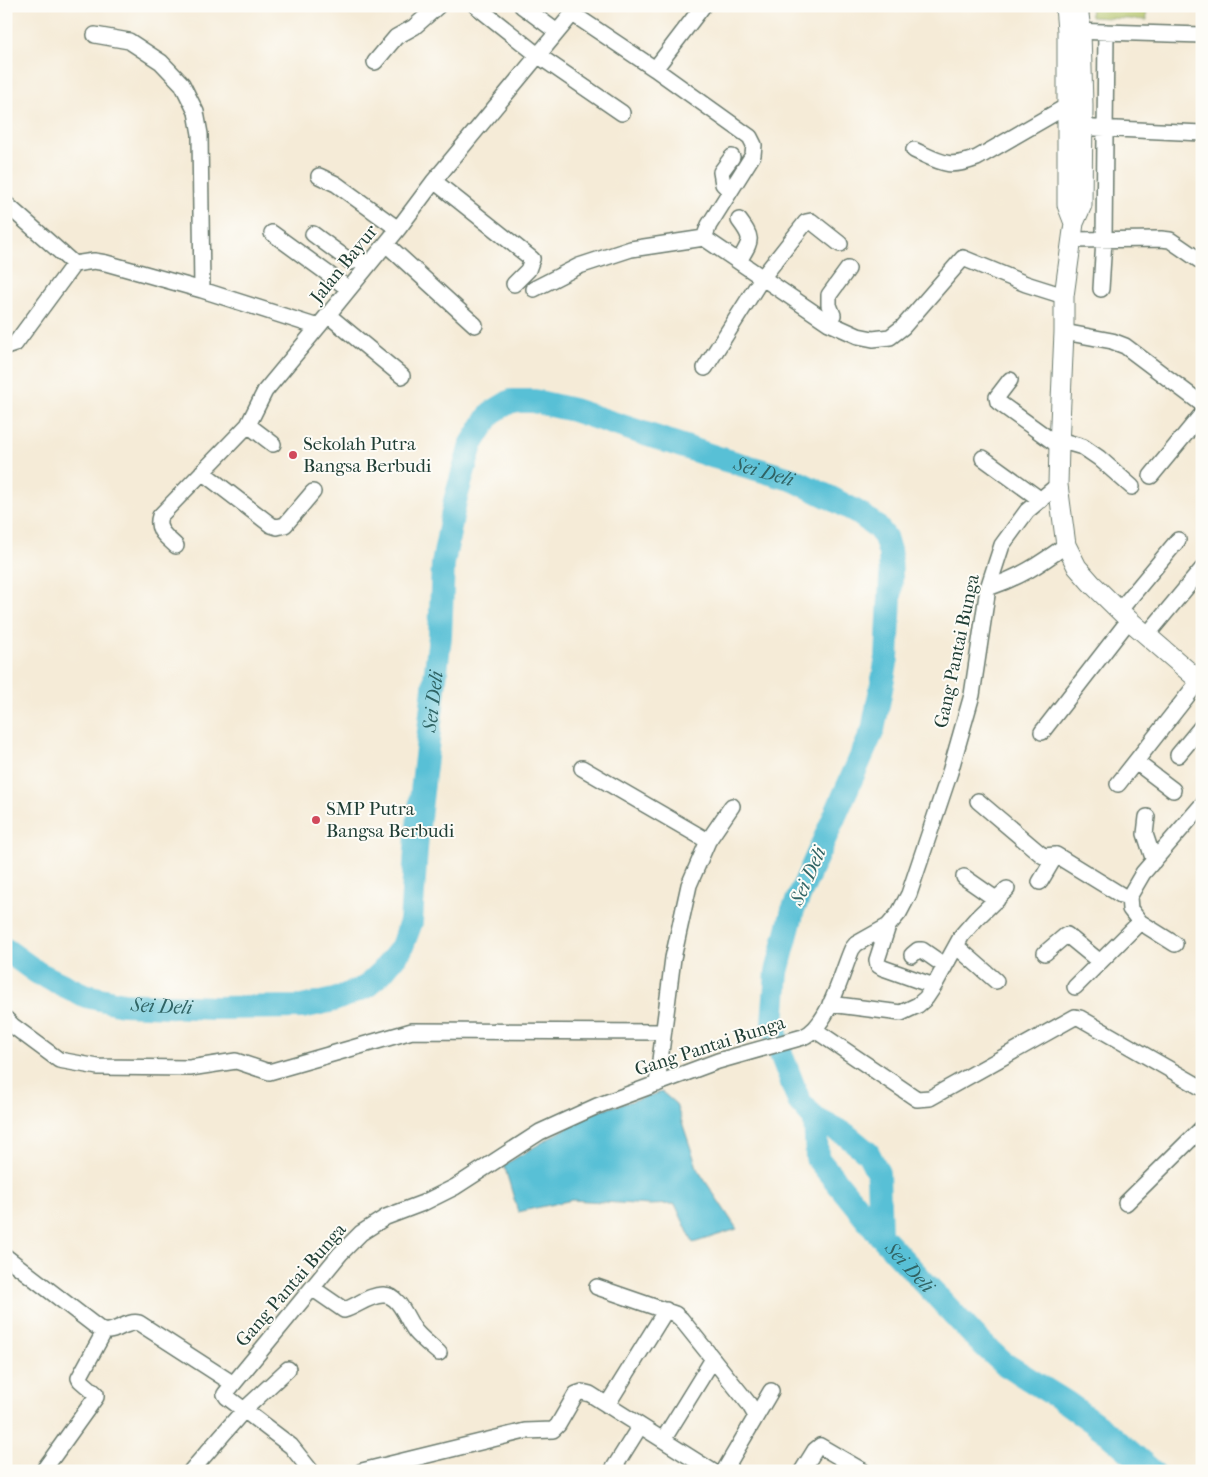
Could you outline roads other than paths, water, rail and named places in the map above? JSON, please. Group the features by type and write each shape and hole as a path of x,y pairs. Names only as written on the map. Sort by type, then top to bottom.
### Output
{"main road":[{"path":"1065,6 1074,31 1075,127 1067,205 1073,232 1064,296 1058,485 1066,545 1077,567 1124,616 1200,682"},
{"path":"1075,127 1067,106 1078,6"}],"street":[{"path":"375,62 396,37 414,27 438,6"},
{"path":"476,6 538,56 622,113"},
{"path":"522,6 557,32"},
{"path":"655,69 703,6"},
{"path":"576,10 753,141 753,155 708,226 704,238"},
{"name":"Jalan Bayur","path":"74,264 94,261 106,263 323,321 398,229 434,181 576,10"},
{"path":"1074,31 1202,35"},
{"path":"1101,290 1104,240 1106,32"},
{"path":"95,35 129,41 155,58 182,84 196,112 200,134 202,290"},
{"path":"914,150 942,164 954,165 963,163 977,158 1067,106"},
{"path":"1075,127 1202,134"},
{"path":"730,191 723,184 721,172 732,156"},
{"path":"319,176 336,184 398,229"},
{"path":"434,181 532,259 528,270 514,284"},
{"path":"6,204 74,264 15,344 6,347"},
{"path":"739,220 749,235 750,242 739,261"},
{"path":"705,368 762,278 808,221 811,221 840,244"},
{"path":"1073,232 1104,240 1170,240 1202,262"},
{"path":"272,233 348,289"},
{"path":"313,234 351,262 360,258 369,264"},
{"path":"534,289 578,266 631,248 704,238 829,323 858,336 873,339 890,337 902,327 963,258 1026,284 1064,296"},
{"path":"386,244 475,325"},
{"path":"829,323 833,315 829,304 829,296 848,269"},
{"path":"176,546 160,529 158,522 160,516 248,425 264,391 323,321 402,376"},
{"path":"1064,332 1112,341 1125,346 1202,404"},
{"path":"1010,380 997,397 998,402 1059,443 1083,447 1099,458 1132,487"},
{"path":"1151,476 1202,414"},
{"path":"248,425 273,444"},
{"path":"983,458 1041,500"},
{"path":"202,472 277,527 285,525 313,492"},
{"name":"Gang Pantai Bunga","path":"232,1383 340,1254 361,1233 386,1217 423,1203 455,1187 540,1132 597,1106 727,1058 809,1033 830,1004 852,949 856,944 888,926 899,913 909,894 950,772 972,695 988,588 1002,545 1027,511 1058,485"},
{"path":"1042,732 1178,540"},
{"path":"988,588 1014,579 1040,564 1066,545"},
{"path":"1147,635 1202,569"},
{"path":"1118,784 1200,682"},
{"path":"1178,755 1202,726"},
{"path":"1136,762 1172,790"},
{"path":"582,768 708,841"},
{"path":"978,800 1043,856 1056,855 1111,890 1129,897"},
{"path":"1175,944 1140,922 1130,909 1129,897 1144,873 1202,804"},
{"path":"657,1084 673,958 689,885 708,841 732,806"},
{"path":"1147,817 1145,834 1154,861"},
{"path":"1040,882 1056,855"},
{"path":"830,1004 901,1013 918,1005 926,998 956,946 976,919 1002,894 964,877"},
{"path":"1075,987 1140,922"},
{"path":"888,926 877,960 878,965 934,986"},
{"path":"1045,953 1067,935 1100,962"},
{"path":"956,946 996,981"},
{"path":"912,955 918,950 922,950 945,966"},
{"path":"809,1033 917,1099 930,1098 1075,1017 1080,1018 1202,1088"},
{"path":"6,1019 59,1060 98,1067 190,1068 236,1061 269,1072 412,1031 663,1032"},
{"path":"1126,1203 1202,1128"},
{"path":"6,1257 104,1332"},
{"path":"312,1288 344,1310 384,1294 392,1298 399,1304 415,1330 439,1353"},
{"path":"597,1288 666,1310 681,1319 749,1404 756,1416"},
{"path":"607,1405 666,1310"},
{"path":"43,1471 96,1397 94,1391 79,1378 104,1332 132,1322 139,1323 232,1383 226,1395 291,1446 311,1471"},
{"path":"663,1440 713,1359"},
{"path":"191,1471 244,1410 288,1369"},
{"path":"724,1471 771,1390"},
{"path":"362,1471 525,1431 553,1430 579,1392 586,1392 712,1471"},
{"path":"612,1471 640,1426"},
{"path":"802,1471 815,1450 820,1446 863,1471"}],"water":[{"path":"662,1092 676,1104 698,1170 737,1229 693,1243 675,1204 650,1205 572,1200 518,1212 504,1165 592,1113"}],"waterway":[{"name":"Sei Deli","path":"6,950 38,973 86,996 123,1004 214,1008 302,1007 334,1000 366,987 382,972 401,949 411,922 417,835 440,636 443,564 455,501 471,445 491,413 511,401 534,401 573,410 715,457 794,480 857,512 876,526 885,537 890,554 891,577 887,658 873,730 793,910 777,972 773,1023 781,1054 799,1101 815,1119 845,1134 868,1153 878,1173 880,1235 977,1339 1003,1363 1067,1403 1108,1433 1152,1471"},
{"path":"815,1119 817,1158 880,1235"}],"place":[{"name":"Sekolah Putra Bangsa Berbudi","path":"293,455"},
{"name":"SMP Putra Bangsa Berbudi","path":"316,820"}]}
